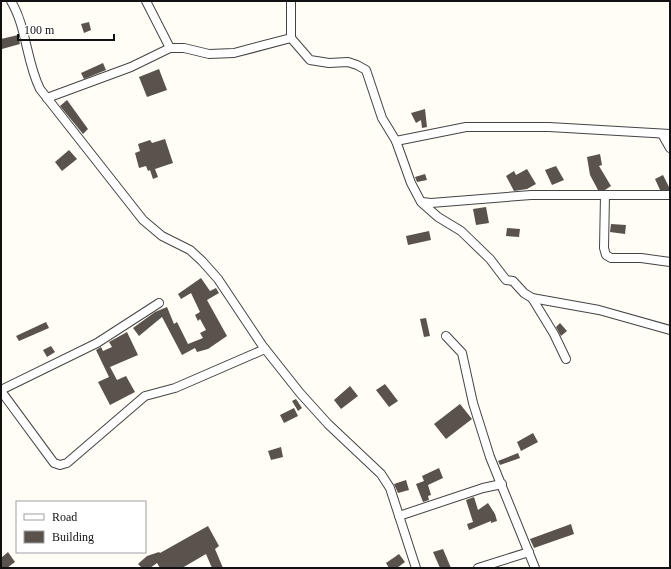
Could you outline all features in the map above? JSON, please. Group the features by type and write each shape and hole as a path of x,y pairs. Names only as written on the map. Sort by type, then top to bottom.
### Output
{"street":[{"path":"11,1 21,22 34,79 47,98 143,220 162,236 190,250 202,261 218,279 265,348 318,414 381,474 390,488 416,568"},
{"path":"146,1 170,48"},
{"path":"291,1 291,38 310,60 329,63 348,62 366,70 382,118 396,141 411,183 421,202 438,217 461,231 490,260 506,280 513,282 524,294 532,298 599,310 670,330"},
{"path":"47,98 131,67 170,48 184,48 209,54 234,53 291,38"},
{"path":"396,141 466,127 549,127 666,134 670,148"},
{"path":"421,202 432,203 531,195 670,195"},
{"path":"605,195 604,248 606,255 611,258 641,258 670,262"},
{"path":"532,298 554,334 566,359"},
{"path":"158,303 97,343 1,390 54,463 60,465 67,463 145,396 175,388 265,348"},
{"path":"446,336 462,353 473,403 490,457 536,568"},
{"path":"399,516 483,488 502,484"},
{"path":"478,568 529,552"}],"building":[{"path":"89,22 91,30 84,33 81,24"},
{"path":"18,35 20,44 2,49 1,39"},
{"path":"103,63 106,70 84,79 81,73"},
{"path":"159,69 167,90 147,97 139,77"},
{"path":"67,100 88,129 83,134 60,106"},
{"path":"425,109 427,127 422,128 421,120 416,123 411,113"},
{"path":"165,139 173,163 155,169 158,177 153,179 150,170 148,171 146,166 139,168 135,153 140,151 138,144 150,140 152,143"},
{"path":"69,150 77,159 62,171 55,162"},
{"path":"600,154 602,165 599,166 611,186 605,190 598,190 590,175 587,157"},
{"path":"556,166 564,180 552,185 545,170"},
{"path":"527,169 536,184 527,189 514,191 506,176 514,171 516,175"},
{"path":"425,174 427,180 417,182 415,177"},
{"path":"663,175 670,189 669,190 660,190 655,179"},
{"path":"486,207 489,223 476,225 473,209"},
{"path":"611,224 626,225 625,234 610,232"},
{"path":"507,228 520,229 519,237 506,236"},
{"path":"429,231 431,240 408,245 406,236"},
{"path":"201,278 210,291 216,288 219,293 207,300 227,336 208,349 197,352 195,348 182,355 162,317 139,336 133,328 155,312 167,307 174,324 177,322 188,344 203,338 200,333 206,330 200,319 198,321 195,315 200,312 191,293 181,299 178,294"},
{"path":"426,318 430,336 424,337 420,319"},
{"path":"46,322 49,328 19,341 16,336"},
{"path":"560,323 567,331 561,336 556,327"},
{"path":"127,332 138,355 110,367 117,380 126,376 135,392 110,405 98,382 109,377 96,350 101,347 103,351 112,347 109,342"},
{"path":"51,346 55,352 47,357 43,350"},
{"path":"385,384 398,401 389,407 376,390"},
{"path":"350,386 358,396 341,409 334,400"},
{"path":"296,399 302,408 298,411 292,401"},
{"path":"460,404 472,419 446,439 434,424"},
{"path":"294,408 298,416 284,423 280,415"},
{"path":"533,433 538,442 521,451 517,442"},
{"path":"281,447 283,457 271,460 268,451"},
{"path":"518,453 520,458 500,465 498,461"},
{"path":"439,468 443,478 428,485 431,495 428,496 429,500 423,502 416,484 424,481 422,476"},
{"path":"406,480 409,490 398,493 394,484"},
{"path":"474,497 478,510 488,503 495,514 497,521 491,523 491,521 469,530 467,524 473,522 466,500"},
{"path":"571,524 574,534 534,548 530,539"},
{"path":"208,526 219,546 215,549 223,568 212,568 206,554 182,568 160,568 157,563 150,568 142,568 138,564 147,556 160,553"},
{"path":"443,549 451,568 440,568 433,552"},
{"path":"8,552 15,562 7,568 1,568 1,558"},
{"path":"399,554 405,562 397,568 389,568 386,563"}]}
